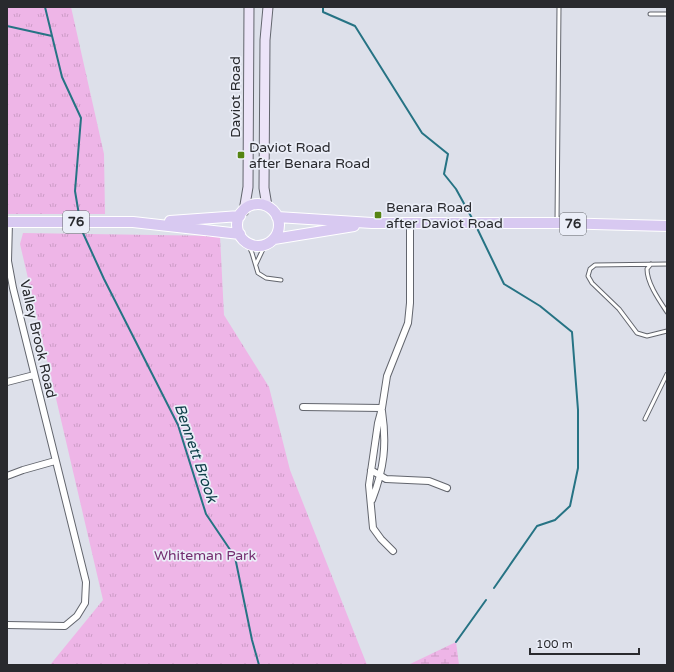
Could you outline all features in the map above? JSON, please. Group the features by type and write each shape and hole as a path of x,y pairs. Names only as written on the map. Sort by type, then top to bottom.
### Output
{"main road":[{"name":"76","path":"146,223 242,213 254,205 267,206"},
{"path":"267,206 277,217 279,228 270,242"},
{"path":"242,213 238,228 240,234 247,242"},
{"name":"76","path":"277,217 372,223 667,226"},
{"name":"76","path":"8,222 133,222 240,234"},
{"name":"76","path":"247,242 252,245 372,223"}],"street":[{"name":"Daviot Road","path":"242,213 248,187 249,7"},
{"name":"Daviot Road","path":"267,206 264,188 265,40 268,7"},
{"name":"Valley Brook Road","path":"7,624 65,626 77,616 85,603 86,582 34,375 10,288 8,222"},
{"path":"394,551 381,539 373,528 369,486 378,423 387,376 408,323 410,303 410,223"},
{"path":"7,382 34,375"},
{"path":"303,407 382,408"},
{"path":"371,502 380,475 384,455 384,426 382,408"},
{"path":"7,476 22,470 55,461"},
{"path":"371,470 386,479 429,481 447,488"}],"lane":[{"path":"557,224 560,7"},
{"path":"650,14 667,14"},
{"path":"247,242 256,264 256,271 260,276 281,280"},
{"path":"256,264 270,242"},
{"path":"651,264 646,272 667,312"},
{"path":"667,264 595,265 590,270 588,276 592,283 619,309 637,333 647,336 667,331"},
{"path":"645,419 667,374"}],"green space":[{"path":"7,7 71,7 104,154 105,214 7,214"},
{"name":"Whiteman Park","path":"23,233 220,236 224,315 269,387 290,470 367,665 50,665 103,600 20,244"},
{"path":"456,642 459,665 408,665"}],"waterway":[{"name":"Bennett Brook","path":"45,7 62,77 81,118 75,191 79,215"},
{"path":"323,7 323,12 355,26 422,133 448,154 444,174 456,189 473,220"},
{"path":"7,26 52,36"},
{"path":"476,226 504,284 540,306 572,332 578,410 578,468 570,506 555,520 537,526 494,588"},
{"name":"Bennett Brook","path":"83,233 104,279 178,425 206,514 235,557 252,640 259,665"},
{"path":"456,642 486,600"}],"place":[{"name":"Daviot Road after Benara Road","path":"241,155"},
{"name":"Benara Road after Daviot Road","path":"378,215"}]}
